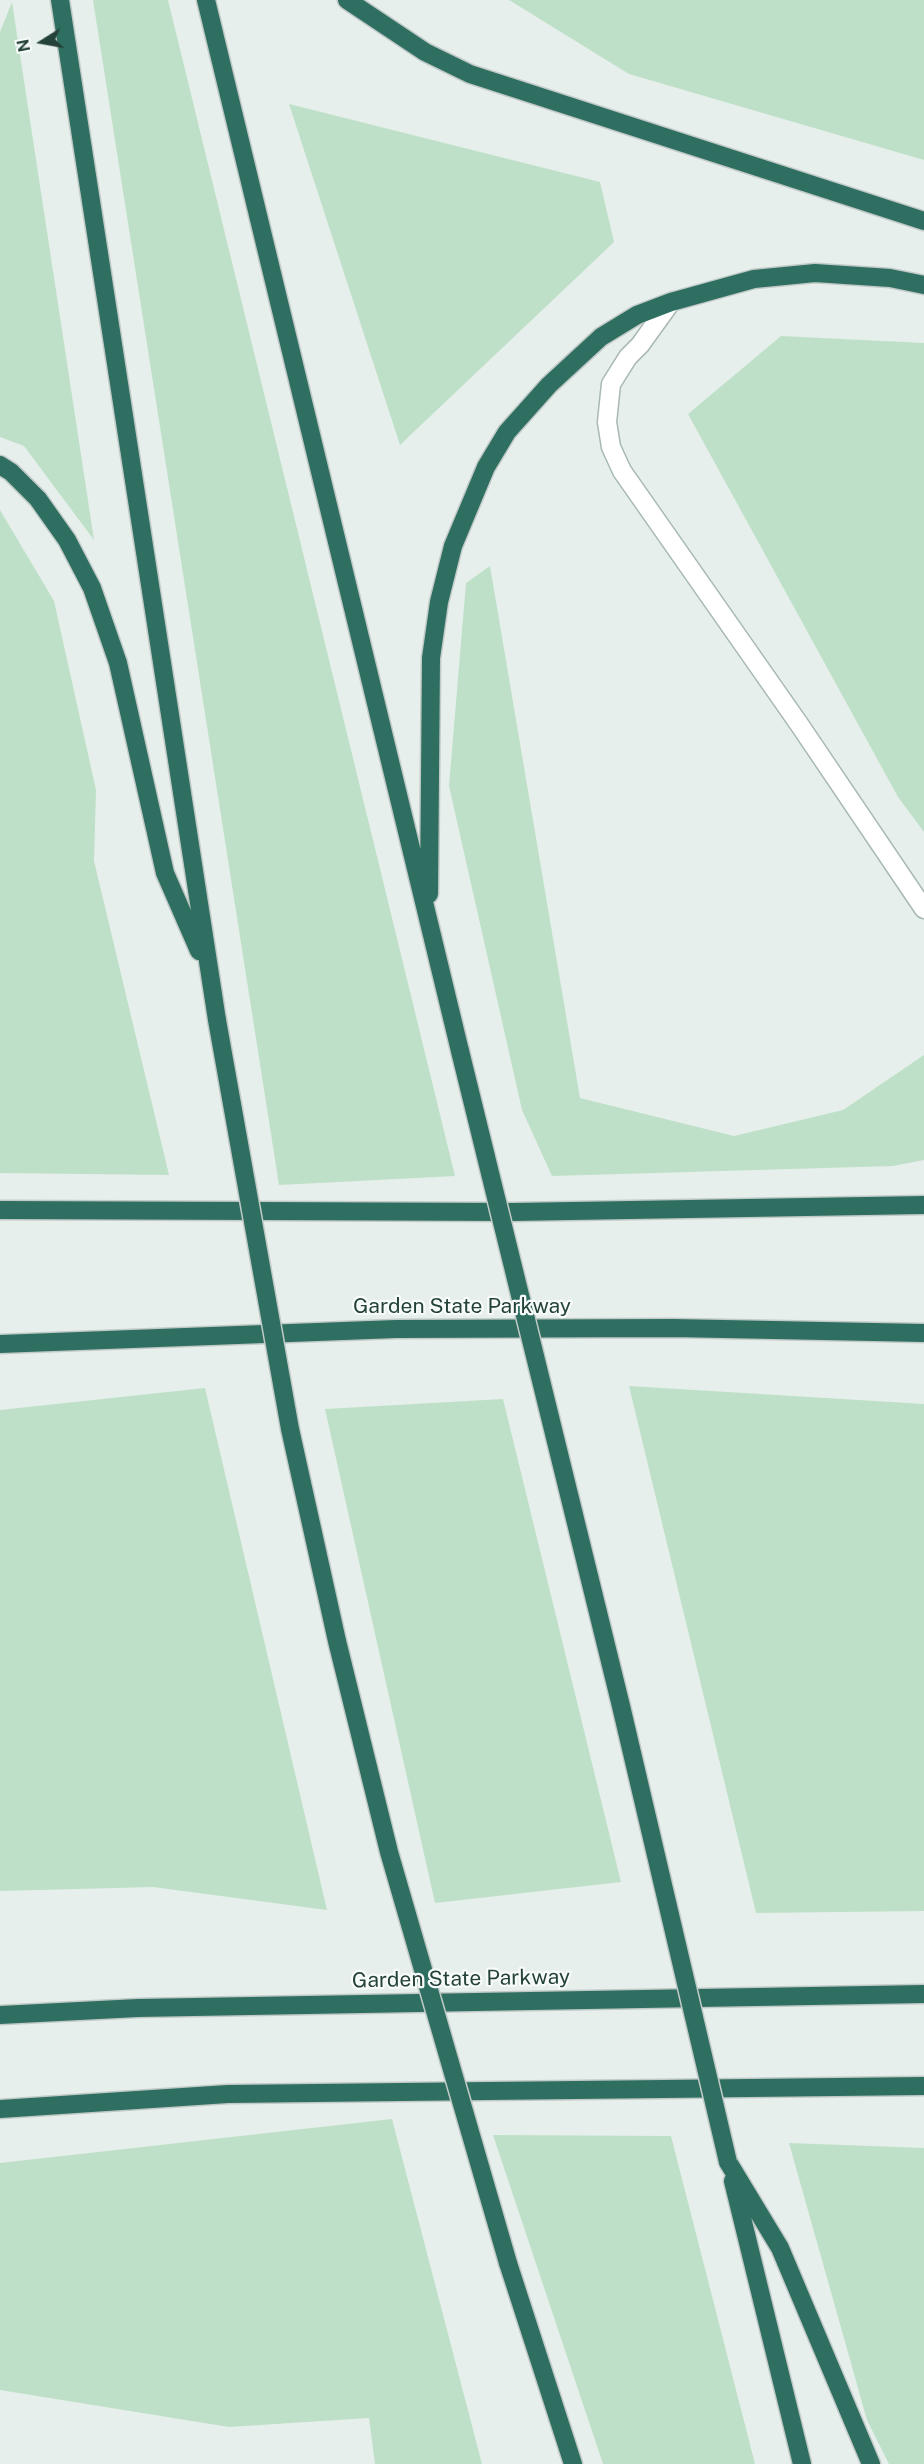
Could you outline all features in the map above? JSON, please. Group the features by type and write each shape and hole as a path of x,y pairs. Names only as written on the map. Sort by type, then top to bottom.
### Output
{"highway":[{"path":"60,0 209,974 290,1429 337,1641 389,1852 508,2263 573,2464"},
{"path":"206,0 618,1694 802,2464"},
{"path":"347,0 424,52 470,74 924,221"},
{"path":"428,920 431,658 440,602 453,546 486,467 507,432 526,410 602,337 637,315 670,302 754,279 815,273 890,278 924,285"},
{"path":"0,465 11,472 38,499 67,540 92,588 118,663 165,873 209,974"},
{"path":"883,1204 924,1194"},
{"path":"0,1210 513,1212 924,1205"},
{"name":"Garden State Parkway","path":"0,1344 396,1329 673,1328 924,1333"},
{"name":"Garden State Parkway","path":"0,2015 150,2007 924,1994"},
{"path":"0,2109 228,2094 924,2086"},
{"path":"729,2162 780,2248 871,2464"}],"lane":[{"path":"670,302 622,364 611,384 607,422 611,447 622,471 799,724 924,909"}],"green space":[{"path":"93,0 168,0 455,1176 279,1185"},
{"path":"509,0 924,0 924,160 629,74"},
{"path":"12,2 94,540 24,446 0,437 0,32"},
{"path":"289,104 600,182 614,242 400,445"},
{"path":"781,336 924,343 924,832 898,797 688,414"},
{"path":"0,510 54,601 96,790 94,861 169,1175 0,1173"},
{"path":"490,566 580,1098 734,1136 843,1110 924,1055 924,1160 893,1166 552,1176 522,1110 449,786 466,583"},
{"path":"629,1386 924,1404 924,1911 756,1913"},
{"path":"205,1388 327,1910 153,1887 0,1891 0,1410"},
{"path":"503,1399 621,1882 435,1903 325,1409"},
{"path":"392,2119 482,2464 375,2464 369,2418 229,2427 0,2390 0,2163"},
{"path":"493,2135 671,2136 755,2464 603,2464"},
{"path":"789,2143 924,2148 924,2464 889,2464 867,2420"}]}
